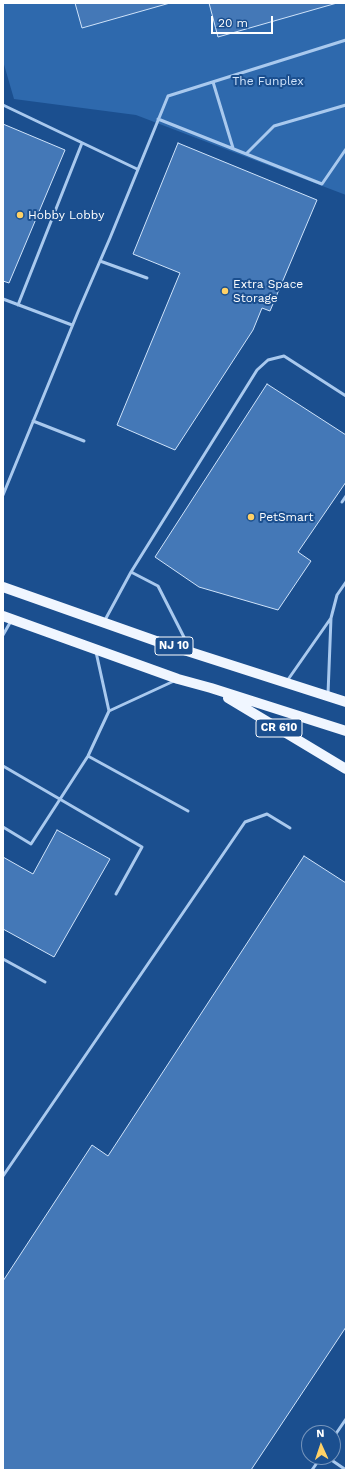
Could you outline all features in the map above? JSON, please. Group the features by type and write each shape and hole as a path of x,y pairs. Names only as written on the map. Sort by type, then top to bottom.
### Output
{"main road":[{"name":"NJ 10","path":"3,587 192,652 346,702"},
{"name":"NJ 10","path":"7,617 178,679 346,731"},
{"name":"CR 610","path":"211,688 346,769"}],"lane":[{"path":"3,495 72,325 168,96 346,40"},
{"path":"213,82 233,148"},
{"path":"3,105 137,169"},
{"path":"247,154 274,126 346,105"},
{"path":"158,119 322,184 346,149"},
{"path":"18,305 82,143"},
{"path":"100,261 147,278"},
{"path":"3,299 72,325"},
{"path":"104,622 131,572 257,370 268,360 284,356 346,396"},
{"path":"33,421 84,441"},
{"path":"342,502 346,496"},
{"path":"131,572 158,586 192,652"},
{"path":"328,697 331,618 337,595 346,582"},
{"path":"3,635 7,617"},
{"path":"286,683 331,618"},
{"path":"3,827 31,844 62,799 88,756 109,711 96,648"},
{"path":"109,711 178,679"},
{"path":"88,756 188,811"},
{"path":"3,766 142,847 116,894"},
{"path":"3,1176 245,822 267,814 290,828"},
{"path":"3,959 45,982"}],"green space":[{"name":"The Funplex","path":"3,3 346,3 346,195 136,115 14,99 3,61"}],"building":[{"path":"75,3 170,3 82,28"},
{"path":"209,3 337,3 218,37"},
{"name":"Hobby Lobby","path":"3,124 65,150 9,283 3,281"},
{"name":"Extra Space Storage","path":"178,143 317,200 270,311 262,308 253,330 175,450 117,425 180,273 133,254"},
{"name":"PetSmart","path":"267,384 346,435 346,482 298,552 311,561 278,610 199,587 155,557"},
{"path":"57,830 110,859 54,957 3,929 3,857 33,874"},
{"path":"304,856 346,883 346,1327 251,1470 3,1470 3,1281 92,1145 108,1156"}],"place":[{"name":"Hobby Lobby","path":"20,215"},
{"name":"Extra Space Storage","path":"225,291"},
{"name":"PetSmart","path":"251,517"}]}
